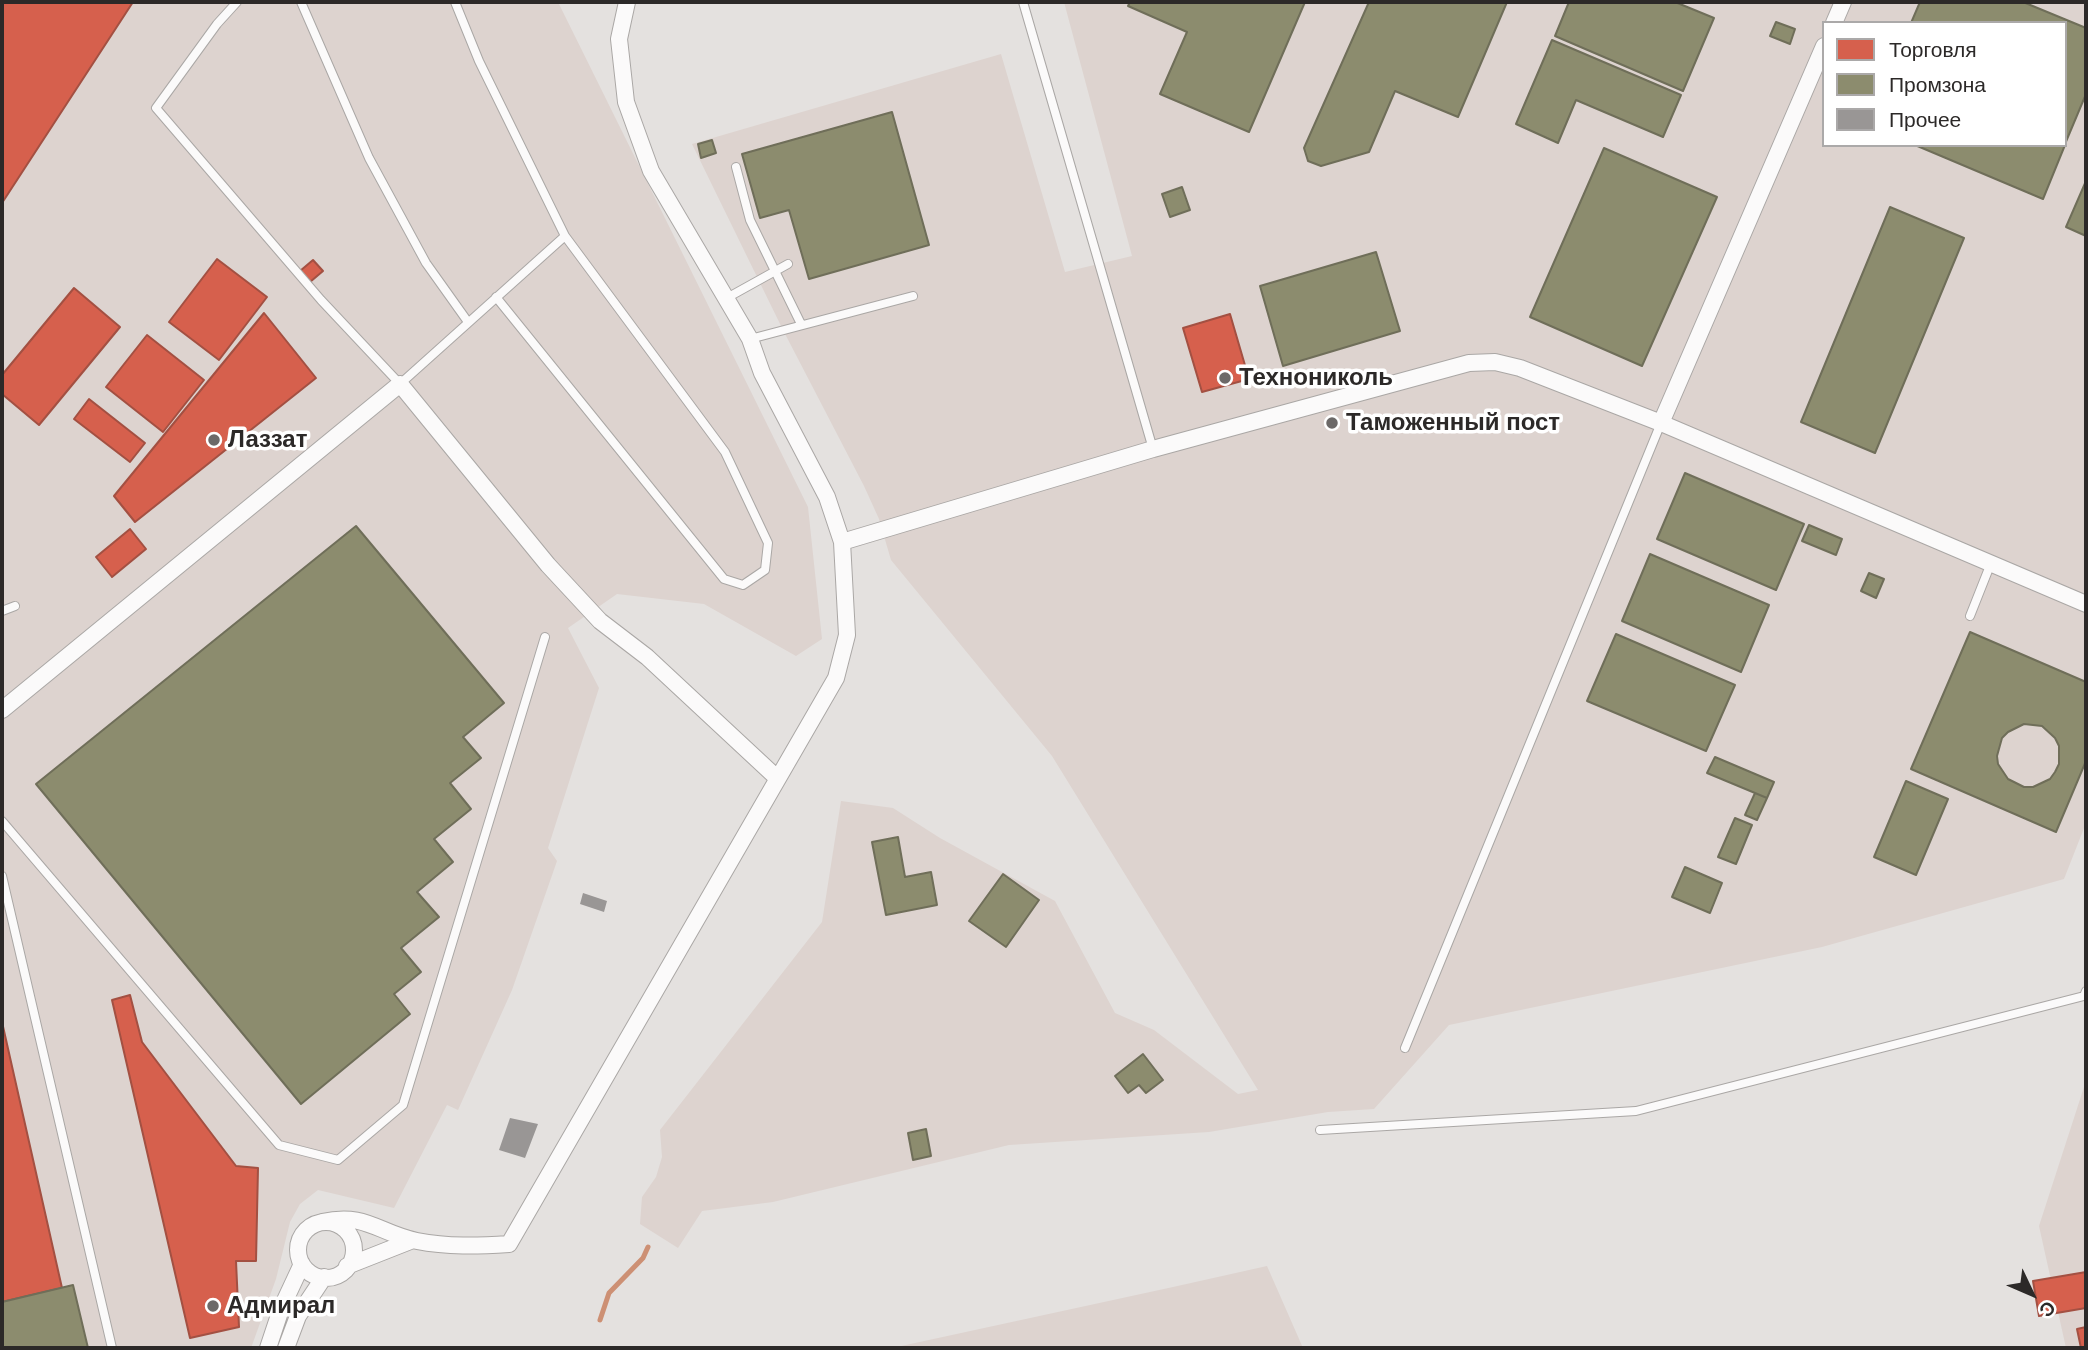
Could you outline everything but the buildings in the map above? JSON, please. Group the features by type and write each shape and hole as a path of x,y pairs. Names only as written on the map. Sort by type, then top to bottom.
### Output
{"street":[{"path":"413,1240 324,1277 313,1275 302,1264 298,1253 301,1237 312,1226 341,1218 360,1220 413,1240 463,1247 509,1244 836,678 847,635 842,542 827,497 762,373 750,339 651,171 626,102 619,38 627,2"},
{"path":"1835,21 1843,2"},
{"path":"1661,423 1822,51"},
{"path":"842,542 1153,449 1469,363 1495,362 1520,368 1661,423 2086,604"},
{"path":"2,710 400,384 548,565 600,621 647,657 777,778"},
{"path":"322,1222 338,1225 349,1236 353,1251 348,1266"},
{"path":"268,1348 281,1309 302,1264"},
{"path":"286,1348 298,1317 324,1277"}],"lane":[{"path":"237,2 217,24 156,108 321,300 400,384 565,236"},
{"path":"302,2 369,158 426,263 468,322"},
{"path":"455,2 479,61 565,236 726,452 768,542 765,570 743,585 724,579 496,297"},
{"path":"1023,2 1153,449"},
{"path":"736,167 750,220 801,324"},
{"path":"725,299 788,264"},
{"path":"750,339 912,296"},
{"path":"1405,1048 1661,423"},
{"path":"1970,616 1991,562"},
{"path":"2,611 15,606"},
{"path":"2,821 279,1145 338,1160 403,1105 545,637"},
{"path":"2,876 112,1348"},
{"path":"1320,1130 1636,1111 2084,996 2086,990"}],"shaded area":[{"path":"2,2 558,2 808,507 822,639 796,656 704,604 617,594 568,628 599,688 548,848 557,861 512,990 458,1110 447,1105 394,1208 318,1190 300,1204 290,1222 276,1279 251,1348 2,1348"},
{"path":"1064,2 2086,2 2086,823 2064,879 1822,947 1449,1025 1374,1109 1328,1112 1209,1132 1009,1145 773,1202 702,1211 678,1248 640,1224 642,1197 656,1177 662,1157 660,1130 822,922 841,801 893,808 940,838 1055,901 1115,1013 1154,1030 1238,1094 1258,1090 1052,756 891,560 879,519 864,486 783,330 692,144 1001,54 1065,272 1132,256"},
{"path":"2086,1086 2086,1348 2066,1348 2039,1226"},
{"path":"1267,1266 1303,1348 892,1348 1173,1287"}],"waterway":[{"path":"600,1320 609,1293 643,1258 648,1247"}],"place":[{"name":"Технониколь","path":"1225,378"},
{"name":"Таможенный пост","path":"1332,423"},
{"name":"Лаззат","path":"214,440"},
{"name":"Адмирал","path":"213,1306"}]}
